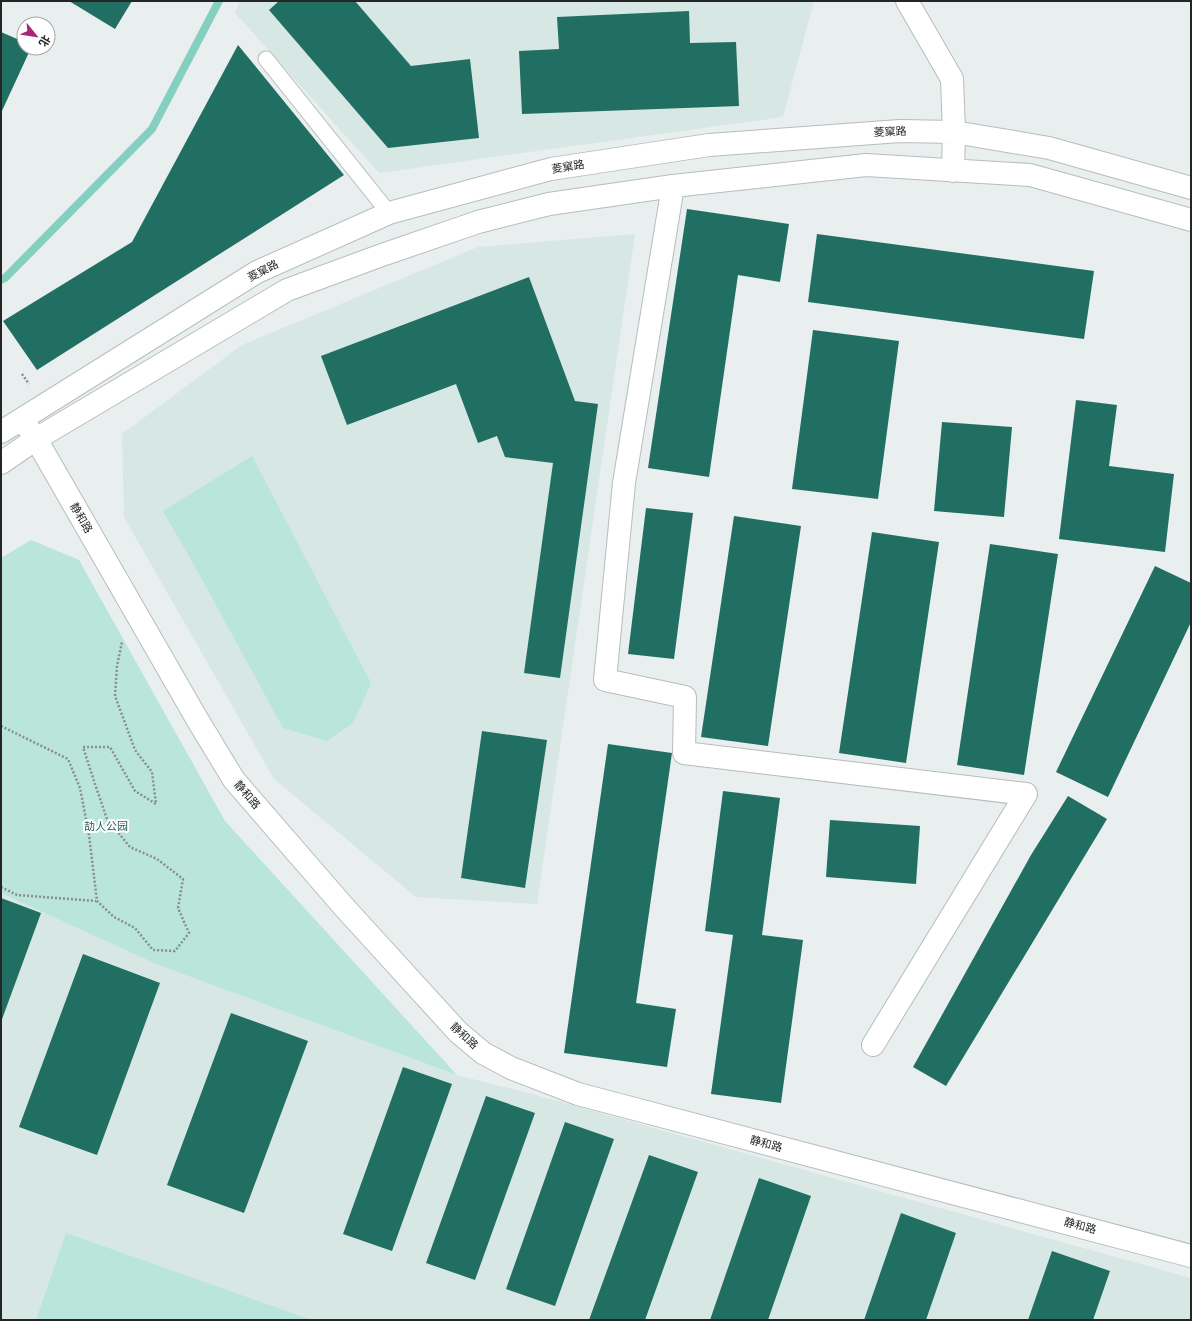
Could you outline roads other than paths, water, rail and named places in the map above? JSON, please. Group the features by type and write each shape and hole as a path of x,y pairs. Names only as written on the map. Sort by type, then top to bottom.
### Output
{"street":[{"path":"907,1 952,79 954,132 953,170"},
{"name":"菱窠路","path":"1,432 257,272 389,213 550,169 709,145 900,131 954,132 1049,148 1191,188"},
{"path":"1,463 36,439 287,290 478,222 549,204 673,186 866,165 1030,175 1191,220"},
{"path":"673,186 624,483 605,680 684,698 684,752 1026,794 873,1045"},
{"name":"静和路","path":"22,419 36,439 197,719 234,780 344,907 458,1032 483,1053 511,1068 578,1094 1191,1256"}],"lane":[{"path":"266,59 389,213"}],"waterway":[{"path":"1,280 5,278 152,129 219,1"}],"park label":[{"name":"劼人公园","path":"106,826"}]}
